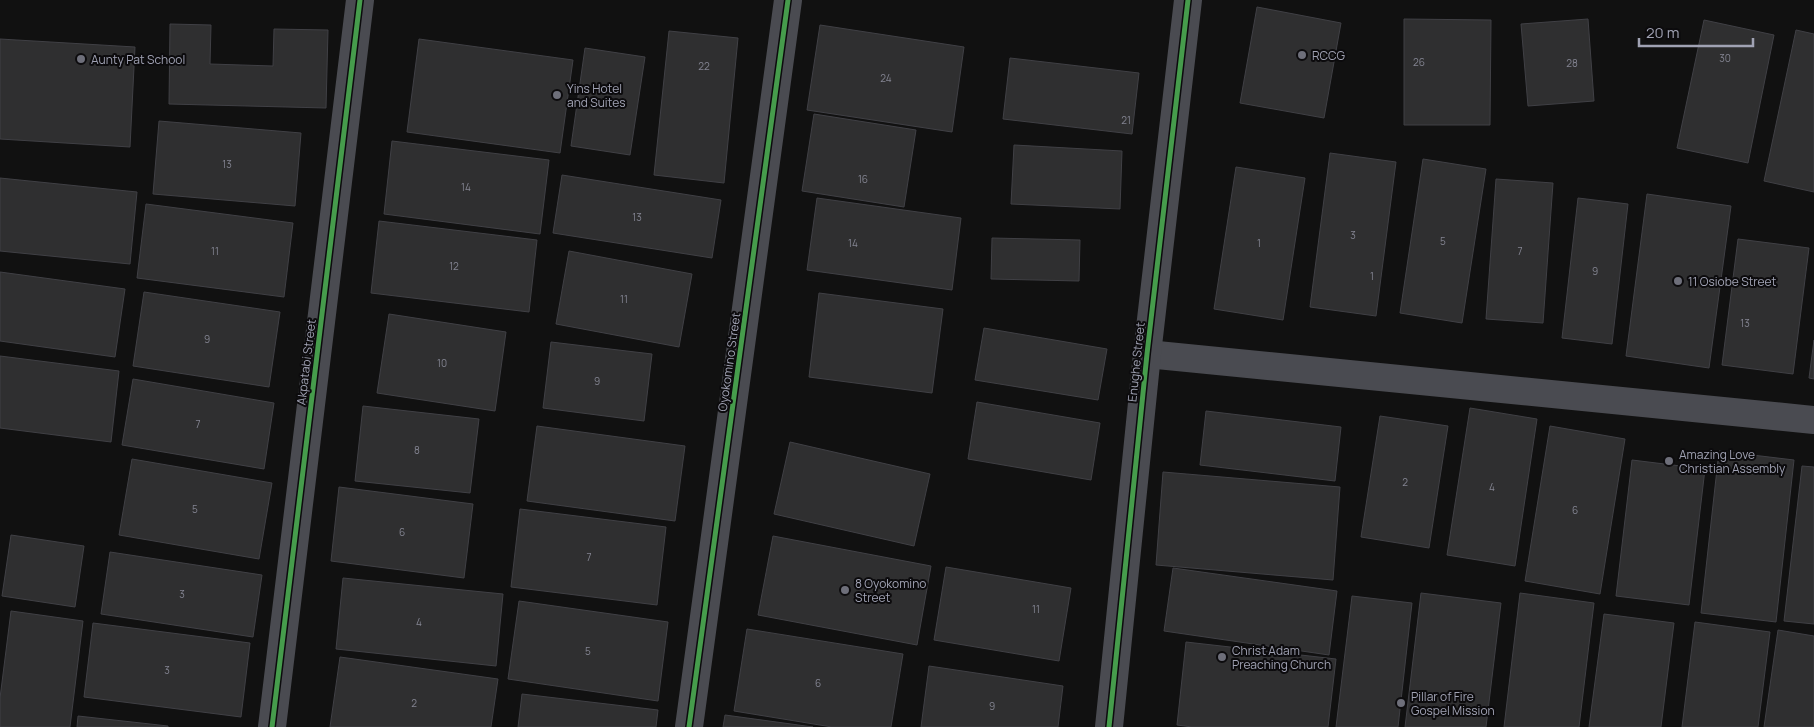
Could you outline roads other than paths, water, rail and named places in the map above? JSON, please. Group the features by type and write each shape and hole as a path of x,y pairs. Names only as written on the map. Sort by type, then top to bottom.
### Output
{"street":[{"name":"Akpatabi Street","path":"272,727 360,0"},
{"name":"Oyokomino Street","path":"689,727 788,0"},
{"name":"Enughe Street","path":"1109,727 1147,354 1188,0"},
{"path":"1147,354 1814,420"}],"place":[{"name":"RCCG","path":"1302,55"},
{"name":"Aunty Pat School","path":"81,59"},
{"name":"Yins Hotel and Suites","path":"557,95"},
{"name":"11 Osiobe Street","path":"1678,281"},
{"name":"Amazing Love Christian Assembly","path":"1669,461"},
{"name":"8 Oyokomino Street","path":"845,590"},
{"name":"Christ Adam Preaching Church","path":"1222,657"},
{"name":"Pillar of Fire Gospel Mission","path":"1401,703"}]}
